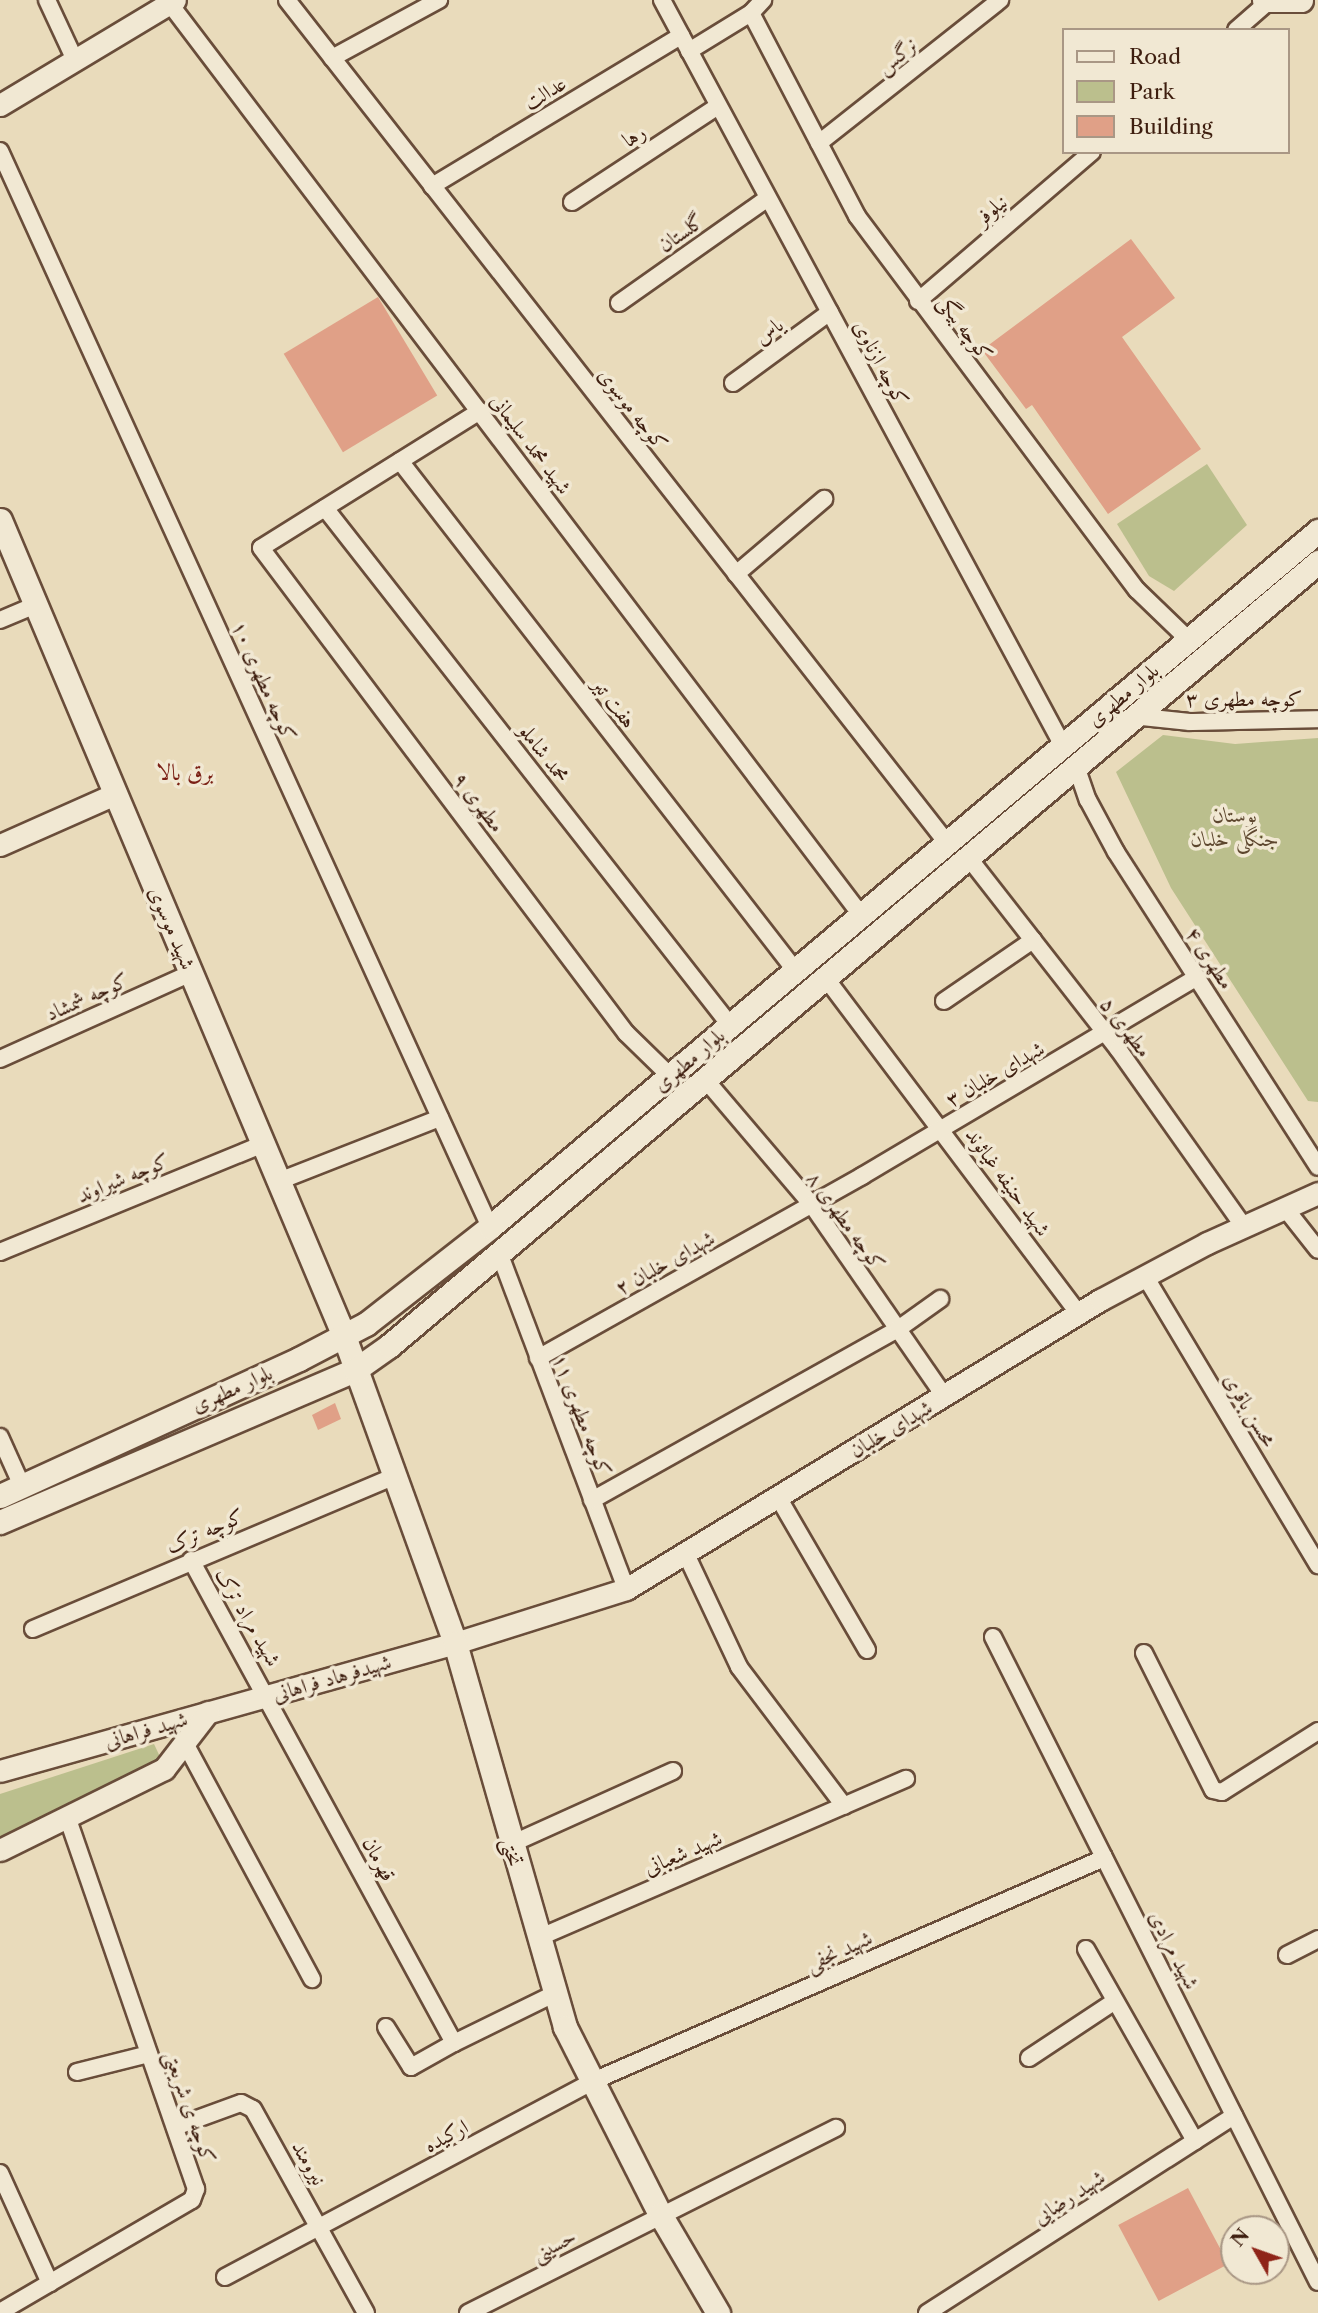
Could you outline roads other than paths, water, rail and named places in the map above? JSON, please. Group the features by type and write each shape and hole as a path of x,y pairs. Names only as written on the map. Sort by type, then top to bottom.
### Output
{"main road":[{"path":"1265,2 1301,0"},
{"name":"شهید موسوی","path":"0,520 344,1336 355,1370"},
{"name":"بلوار مطهری","path":"0,1496 366,1324 491,1227 1318,531"},
{"name":"بلوار مطهری","path":"0,1522 355,1370 500,1255 704,1078 1318,562"},
{"name":"تختی","path":"355,1370 455,1643 509,1844 554,1994 591,2082 660,2214 718,2313"}],"street":[{"path":"47,0 75,60"},
{"name":"کوچه موسوی","path":"287,0 947,843"},
{"path":"332,58 439,0"},
{"name":"کوچه ازناوی","path":"662,0 1063,746"},
{"name":"عدالت","path":"432,186 685,43 751,13 763,0"},
{"name":"نرگس","path":"819,143 1000,0"},
{"path":"0,105 171,1"},
{"name":"شهید محمد سلیمانی","path":"171,1 861,915"},
{"path":"1238,28 1265,2"},
{"name":"کوچه بیگی","path":"751,13 856,216 1137,590 1189,640"},
{"name":"رها","path":"572,202 718,106"},
{"name":"کوچه مطهری ۱۰","path":"0,151 491,1227"},
{"name":"نیلوفر","path":"918,301 1090,154"},
{"name":"گلستان","path":"619,303 768,198"},
{"name":"یاس","path":"733,383 830,313"},
{"path":"325,508 480,411"},
{"name":"هفت تیر","path":"400,461 795,970"},
{"path":"736,574 824,499"},
{"name":"مطهری ۹","path":"325,508 261,548 626,1032 670,1076"},
{"name":"محمد شاملو","path":"325,508 730,1025"},
{"path":"0,620 36,605"},
{"name":"کوچه مطهری ۳","path":"1129,722 1142,717 1190,722 1318,719"},
{"name":"مطهری ۴","path":"1076,766 1088,800 1116,852 1318,1167"},
{"path":"0,845 115,794"},
{"name":"مطهری ۵","path":"968,857 1106,1033 1244,1227"},
{"path":"944,1001 1032,940"},
{"name":"کوچه شمشاد","path":"0,1059 191,973"},
{"name":"شهید حنیفه غیاثوند","path":"825,977 943,1129 1078,1313"},
{"name":"شهدای خلبان ۳","path":"812,1205 1197,977"},
{"name":"کوچه مطهری ۸","path":"704,1078 812,1205 945,1396"},
{"path":"279,1181 440,1118"},
{"name":"کوچه شیراوند","path":"0,1252 262,1144"},
{"name":"شهدای خلبان","path":"455,1643 626,1590 1078,1313 1145,1276 1318,1193"},
{"name":"شهدای خلبان ۲","path":"538,1358 812,1205"},
{"path":"1285,1208 1318,1250"},
{"name":"کوچه مطهری ۱۱","path":"500,1255 626,1590"},
{"name":"محسن باقری","path":"1145,1276 1318,1565"},
{"path":"592,1500 898,1329 940,1299"},
{"path":"0,1437 22,1486"},
{"name":"کوچه ترک","path":"33,1629 191,1560 396,1476"},
{"path":"778,1497 867,1650"},
{"path":"685,1552 739,1667 844,1806"},
{"name":"شهید مراد ترک","path":"191,1560 268,1696"},
{"name":"شهید مرادی","path":"993,1637 1318,2282"},
{"name":"شهیدفرهاد فراهانی","path":"208,1712 455,1643"},
{"path":"1144,1653 1213,1790 1222,1792 1318,1731"},
{"name":"قهرمان","path":"268,1696 454,2043"},
{"name":"شهید فراهانی","path":"0,1850 164,1769 186,1745 208,1712"},
{"name":"شهید فراهانی","path":"0,1771 208,1712"},
{"path":"186,1745 312,1979"},
{"path":"509,1844 673,1771"},
{"name":"شهید شعبانی","path":"538,1938 906,1779"},
{"name":"کوچه ی شریعتی","path":"0,2312 192,2200 197,2189 67,1817"},
{"name":"شهید نجفی","path":"591,2082 1104,1858"},
{"path":"1287,1955 1318,1939"},
{"path":"1086,1949 1195,2141"},
{"path":"386,2026 411,2067 554,1994"},
{"path":"1029,2058 1115,2001"},
{"path":"77,2072 149,2054"},
{"name":"ارکیده","path":"225,2277 591,2082"},
{"name":"نیرومند","path":"175,2127 241,2103 253,2109 321,2227 366,2313"},
{"name":"شهید رضایی","path":"927,2313 1234,2116"},
{"name":"حسینی","path":"468,2313 660,2214 836,2128"},
{"path":"0,2173 50,2283"}],"district":[{"name":"برق بالا","path":"185,772"}],"park label":[{"name":"بوستان جنگلی خلبان","path":"1235,827"}]}
